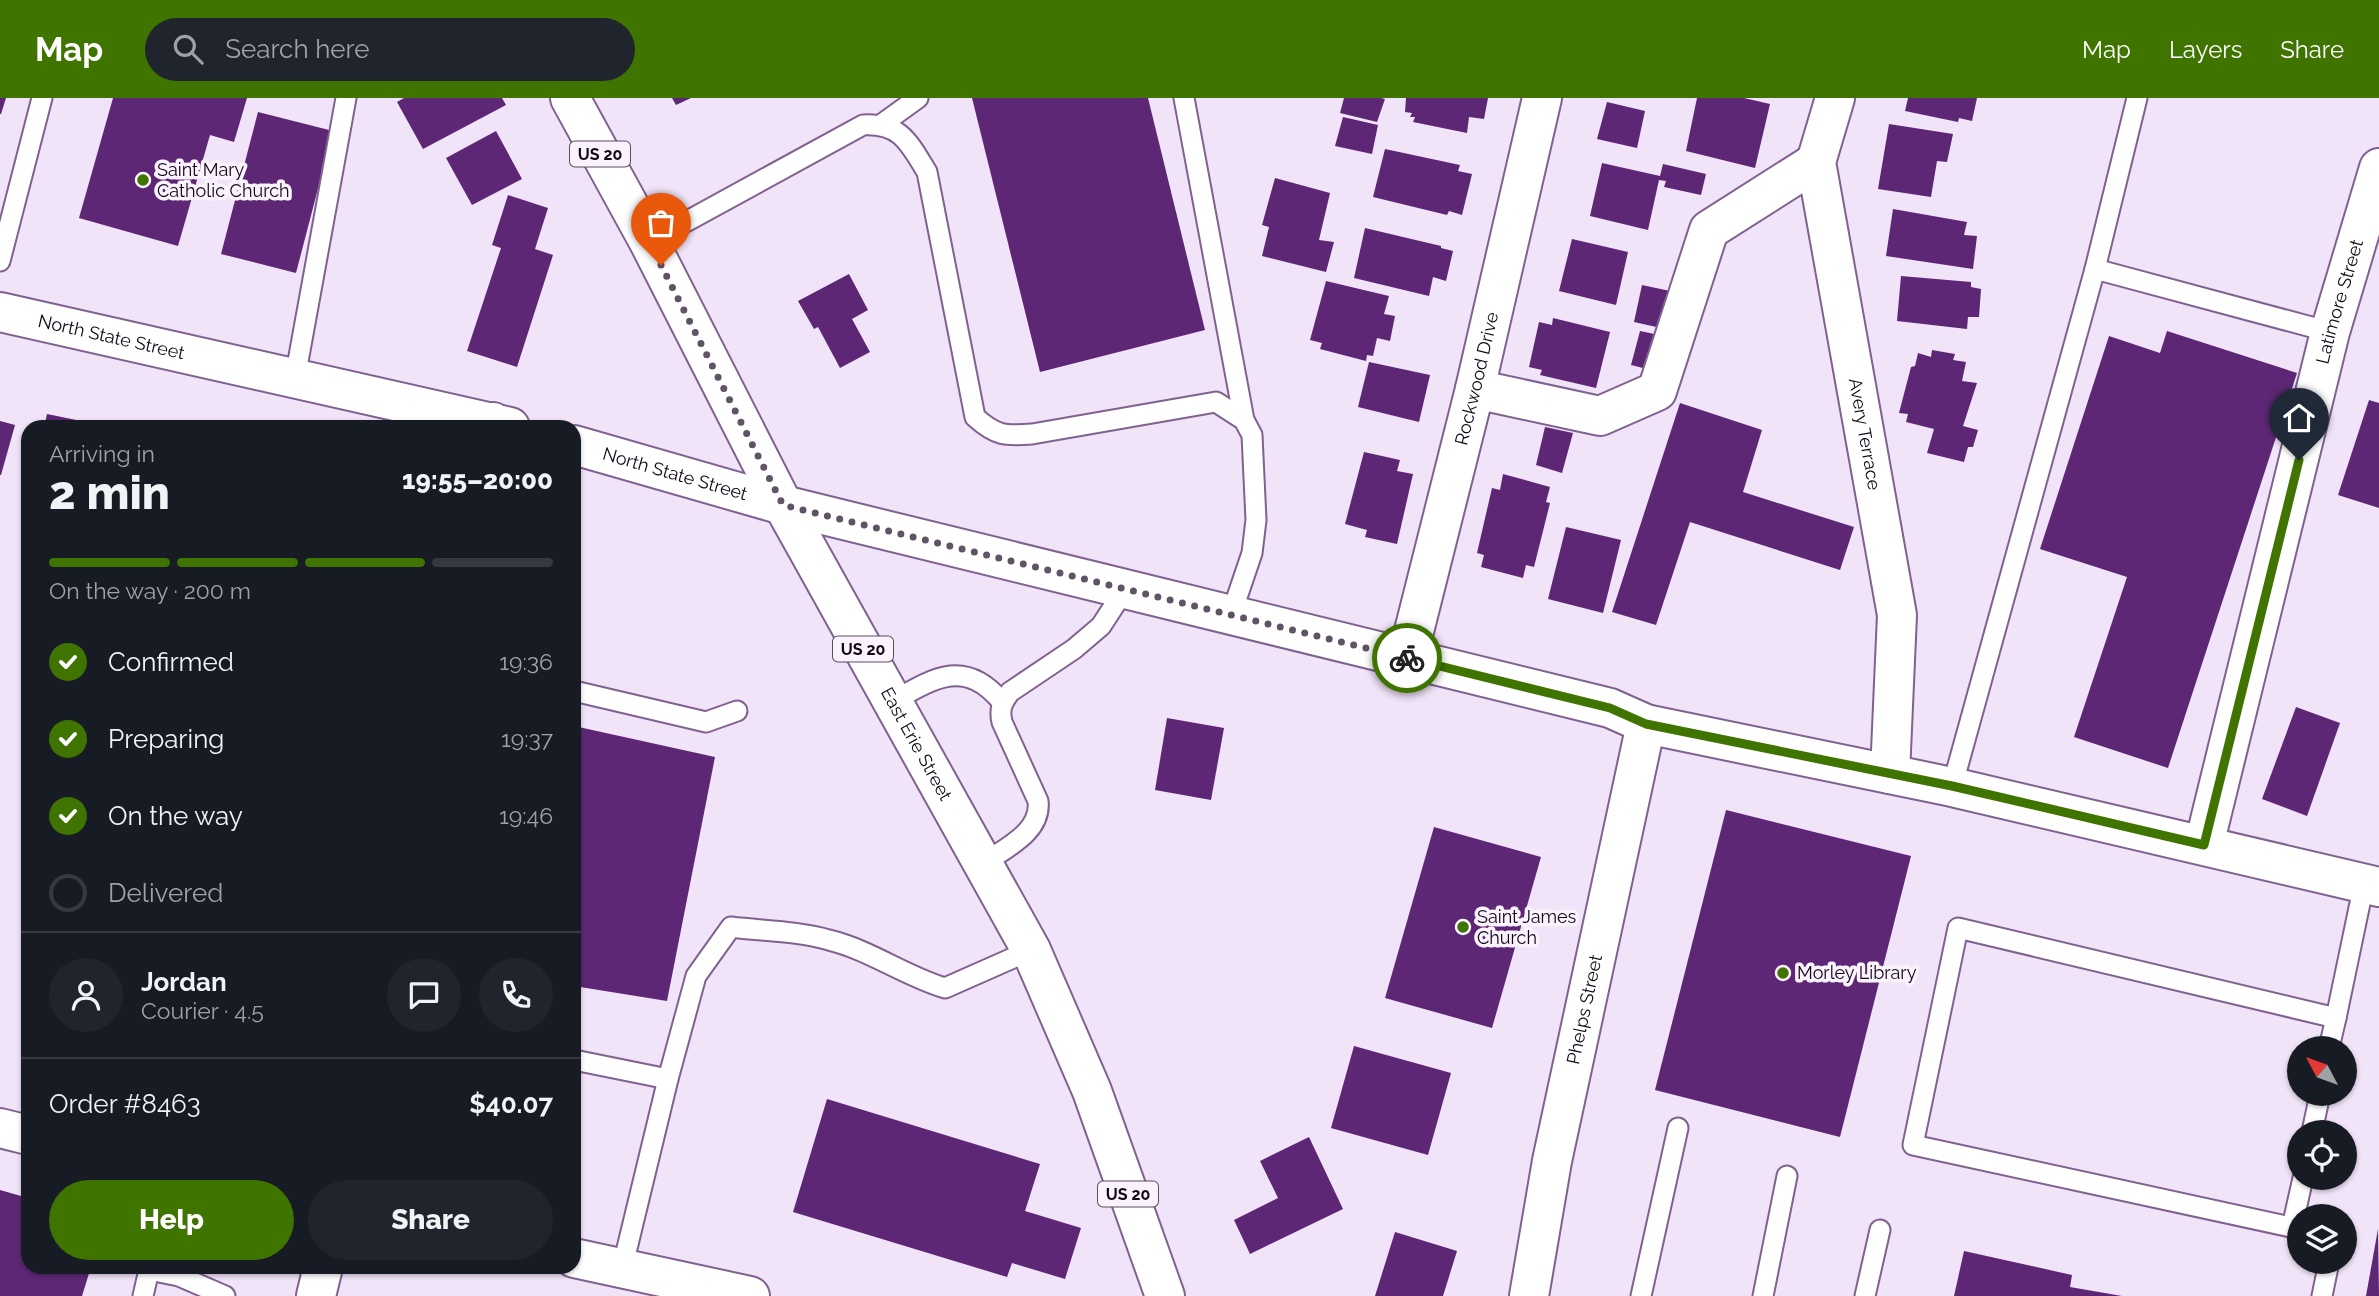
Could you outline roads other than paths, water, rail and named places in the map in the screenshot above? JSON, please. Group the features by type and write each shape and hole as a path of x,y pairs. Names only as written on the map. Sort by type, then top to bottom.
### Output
{"street":[{"name":"East Erie Street","path":"570,98 649,242 783,505 1031,950 1092,1091 1165,1296"},
{"name":"Rockwood Drive","path":"1408,659 1475,389 1542,98"},
{"name":"Avery Terrace","path":"1835,98 1816,162 1897,615 1890,774"},
{"path":"1475,389 1600,416 1657,391 1709,230 1816,162"},
{"name":"Latimore Street","path":"2204,845 2330,331 2379,168"},
{"name":"North State Street","path":"0,312 476,420"},
{"name":"North State Street","path":"581,447 783,505 1610,708 1646,724 1952,786 2371,885"},
{"name":"Phelps Street","path":"1529,1296 1552,1161 1646,724"},
{"path":"0,1128 21,1133"},
{"path":"581,1260 750,1296"},
{"path":"316,1296 321,1274"}],"lane":[{"path":"0,261 42,98"},
{"path":"295,378 346,98"},
{"path":"649,242 863,125 882,124 918,98"},
{"path":"1184,98 1244,420 1252,435 1256,520 1252,553 1231,615"},
{"path":"1952,786 2095,269 2137,98"},
{"path":"882,124 908,141 927,172 975,417 989,430 1007,436 1032,434 1216,402 1244,420"},
{"path":"2095,269 2330,331"},
{"path":"983,864 1023,836 1035,823 1039,810 1038,801 1002,722 1002,702 1020,684 1074,649 1101,626 1125,589"},
{"path":"892,702 931,679 952,674 974,678 992,690 1002,702"},
{"path":"581,693 706,722 737,711"},
{"path":"2332,1036 2371,885"},
{"path":"622,1269 696,976 731,927 828,939 863,952 918,979 945,988 1031,950"},
{"path":"2287,1226 1913,1145 1958,928 2336,1018"},
{"path":"581,1061 668,1079"},
{"path":"1641,1296 1678,1128"},
{"path":"1763,1296 1787,1176"},
{"path":"1865,1296 1880,1230"},
{"path":"143,1296 148,1274"},
{"path":"171,1274 225,1296"},
{"path":"2322,1296 2327,1274"}],"place":[{"name":"Saint Mary Catholic Church","path":"143,180"},
{"name":"Saint James Church","path":"1463,927"},
{"name":"Morley Library","path":"1783,973"}]}
